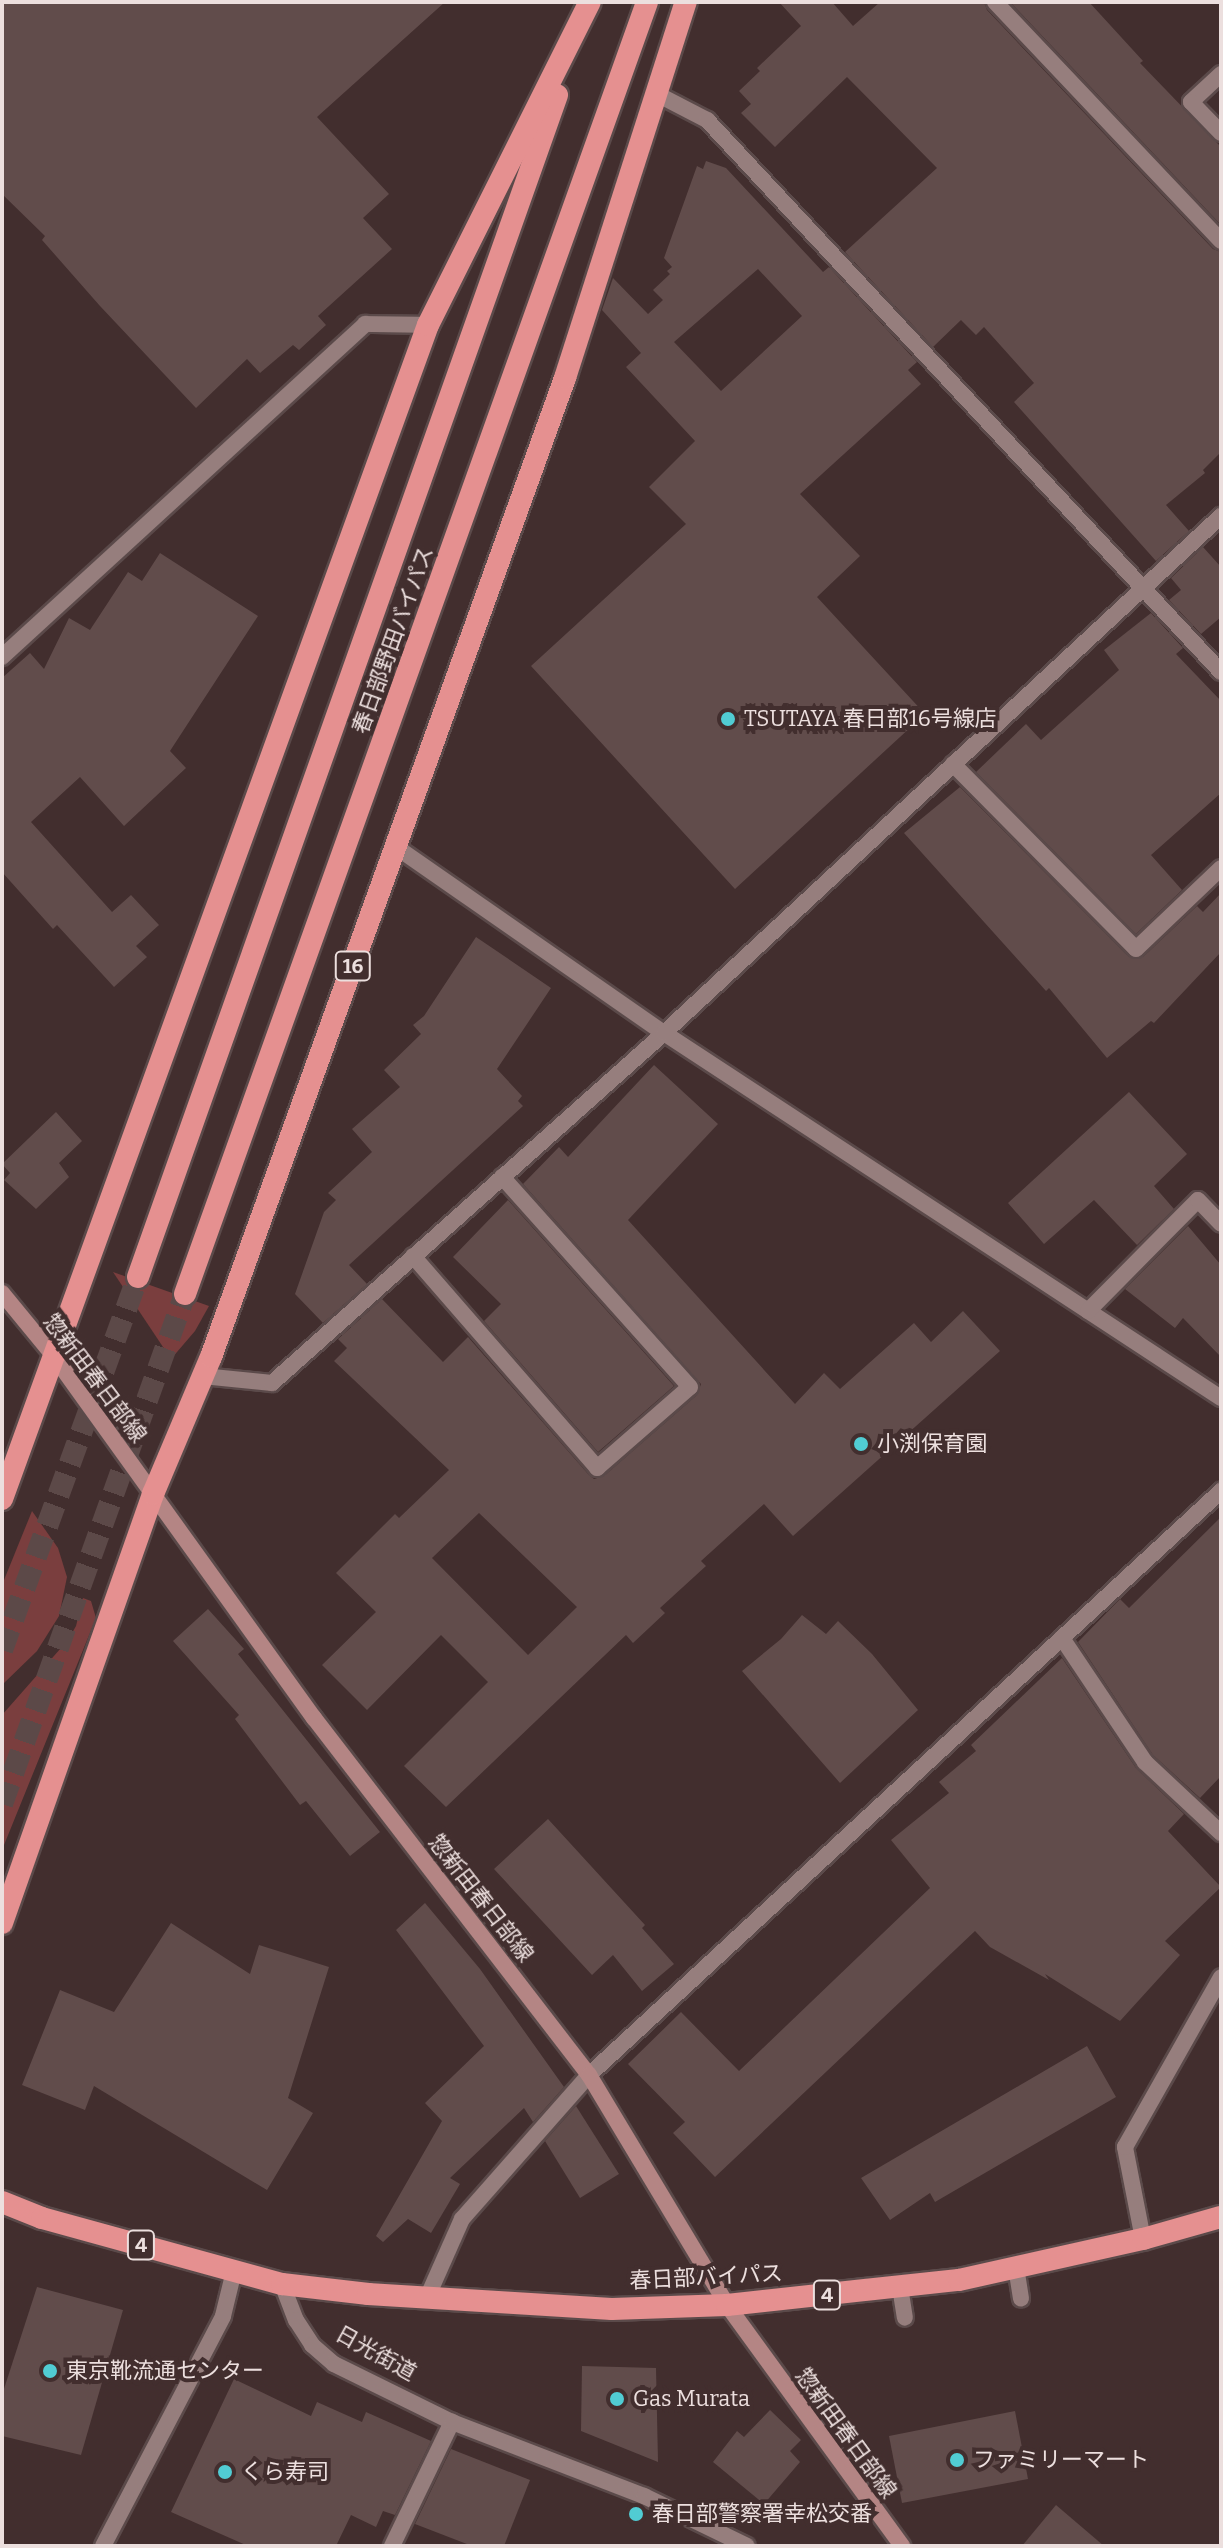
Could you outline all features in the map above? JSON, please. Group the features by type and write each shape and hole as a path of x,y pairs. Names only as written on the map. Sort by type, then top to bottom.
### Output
{"highway":[{"path":"2,1499 428,325 590,2"},
{"name":"春日部野田バイパス","path":"138,1277 464,350 590,2"},
{"name":"春日部野田バイパス","path":"185,1294 647,2"},
{"name":"16","path":"2,1923 153,1494 203,1376 565,378 686,2"},
{"name":"4","path":"2,2202 42,2218 282,2284"},
{"name":"春日部バイパス","path":"282,2284 427,2298 612,2309 727,2305 959,2280 1143,2239 1221,2217"}],"main road":[{"name":"惣新田春日部線","path":"2,1293 53,1355 314,1718 589,2075 727,2305 812,2416 902,2546"}],"street":[{"path":"995,2 1221,241"},
{"path":"1221,74 1191,102 1221,133"},
{"path":"655,93 707,120 1221,672"},
{"path":"2,657 365,324 428,325"},
{"path":"203,1376 272,1383 664,1033 1221,516"},
{"path":"953,764 1136,949 1221,868"},
{"path":"396,847 664,1033 1221,1398"},
{"path":"413,1256 597,1468 690,1387 502,1177"},
{"path":"1088,1311 1198,1200 1221,1224"},
{"path":"427,2298 462,2219 589,2075 1221,1491"},
{"path":"1062,1638 1145,1762 1221,1833"},
{"path":"1143,2239 1125,2147 1221,1977"},
{"path":"1016,2267 1021,2299"},
{"path":"103,2546 223,2316 234,2271"},
{"name":"日光街道","path":"282,2284 296,2320 312,2345 334,2364 452,2422 644,2496 747,2546"},
{"path":"900,2287 905,2318"},
{"path":"392,2546 452,2422"}],"shaded area":[{"path":"113,1272 209,1306 195,1331 171,1359"},
{"path":"32,1511 58,1548 67,1577 59,1616 37,1651 2,1685 2,1585"},
{"path":"83,1598 91,1601 96,1618 2,1850 2,1715 68,1640 76,1626"}],"building":[{"path":"2,2 445,2 317,117 389,194 363,218 392,249 318,316 326,325 299,350 293,345 260,373 247,359 196,408 42,240 45,236 2,194"},
{"path":"779,2 832,2 853,26 880,2 984,2 987,10 1213,249 1221,252 1221,452 1203,470 1205,473 1166,505 1189,531 1156,561 1014,402 1034,383 984,327 976,335 961,320 933,347 845,252 937,168 847,77 775,147 741,113 751,104 739,91 760,71 757,68 801,26"},
{"path":"1010,2 1089,2 1143,61 1140,63 1221,147 1221,225"},
{"path":"706,161 726,168 823,272 829,267 917,362 908,370 921,384 800,494 860,556 817,597 925,714 735,889 531,666 686,524 649,487 695,441 626,367 641,353 602,310 613,278 648,314 663,300 653,290 670,274 667,271 672,267 664,258 697,166 703,169","holes":["758,269 802,316 721,391 674,342"]},
{"path":"1203,547 1221,567 1221,617 1201,634 1169,600 1181,590 1171,578"},
{"path":"160,553 258,616 170,751 186,768 124,826 80,777 31,822 112,912 131,895 159,925 136,946 147,957 114,987 57,925 53,929 2,872 2,678 30,653 44,669 69,618 90,630 128,572 142,581"},
{"path":"1151,613 1183,648 1176,654 1221,701 1221,793 1151,855 1182,890 1136,934 976,772 1026,724 1041,740 1119,670 1104,650"},
{"path":"960,787 1129,957 1143,957 1197,906 1203,912 1221,893 1221,952 1154,1023 1151,1021 1107,1058 1049,988 1046,991 904,833"},
{"path":"476,937 551,988 497,1069 522,1096 518,1101 523,1106 349,1265 367,1284 323,1323 295,1294 324,1212 336,1200 328,1193 372,1152 352,1129 400,1087 384,1070 421,1034 413,1025 424,1016"},
{"path":"654,1065 718,1124 628,1220 795,1404 824,1373 840,1389 914,1323 931,1342 963,1311 1000,1351 793,1536 764,1504 701,1561 706,1566 660,1608 665,1613 633,1643 626,1635 446,1807 404,1766 488,1682 441,1635 367,1710 322,1665 376,1612 336,1573 395,1514 399,1518 449,1470 334,1361 347,1348 338,1339 382,1299 443,1362 468,1337 589,1475 594,1479 604,1476 697,1395 701,1384 523,1184 559,1147 568,1157","holes":["479,1513 577,1607 528,1655 432,1558"]},
{"path":"1129,1092 1187,1154 1154,1186 1174,1209 1137,1245 1094,1200 1044,1244 1008,1203"},
{"path":"56,1112 82,1141 59,1163 69,1177 36,1209 4,1180 10,1173 2,1164"},
{"path":"508,1200 674,1386 598,1452 484,1321 501,1304 453,1257"},
{"path":"1188,1226 1221,1265 1221,1357 1183,1318 1175,1328 1125,1289"},
{"path":"1221,1517 1221,1776 1200,1798 1153,1755 1078,1642 1120,1599 1129,1608"},
{"path":"208,1609 244,1649 238,1654 380,1832 350,1856 306,1801 300,1805 235,1719 239,1715 173,1641"},
{"path":"802,1615 826,1634 838,1621 872,1654 918,1710 840,1783 742,1671 781,1639"},
{"path":"1062,1658 1136,1768 1184,1814 1168,1831 1221,1887 1165,1941 1180,1955 1120,2021 1045,1974 1049,1980 990,1947 975,1931 715,2177 673,2133 685,2122 628,2064 681,2012 739,2071 930,1888 891,1840 949,1793 939,1782 976,1751 971,1745"},
{"path":"548,1819 645,1925 642,1928 674,1964 642,1991 613,1955 592,1975 494,1869"},
{"path":"425,1903 480,1969 564,2087 533,2122 524,2108 450,2178 460,2184 431,2233 408,2219 383,2242 376,2236 442,2121 425,2103 484,2046 396,1930"},
{"path":"171,1923 250,1974 259,1945 329,1967 288,2098 313,2113 267,2190 94,2086 85,2110 22,2085 60,1990 114,2012"},
{"path":"1087,2046 1116,2097 935,2202 930,2193 890,2220 861,2178"},
{"path":"576,2106 619,2174 580,2198 545,2141"},
{"path":"37,2287 123,2310 81,2455 2,2436 2,2395"},
{"path":"582,2366 656,2368 658,2462 581,2431"},
{"path":"234,2379 311,2416 317,2402 362,2422 366,2412 431,2441 395,2515 383,2511 376,2527 351,2515 336,2546 248,2546 171,2512"},
{"path":"770,2410 801,2440 790,2451 800,2462 764,2504 713,2462 737,2431 744,2437"},
{"path":"1015,2411 1028,2479 902,2503 889,2436"},
{"path":"451,2449 530,2480 504,2546 472,2546 415,2524"},
{"path":"1056,2505 1104,2546 1022,2546"}],"tunnel":[{"path":"2,1650 138,1277"},
{"path":"2,1804 185,1294"}],"place":[{"name":"TSUTAYA 春日部16号線店","path":"728,719"},
{"name":"小渕保育園","path":"861,1444"},
{"name":"東京靴流通センター","path":"50,2371"},
{"name":"Gas Murata","path":"617,2399"},
{"name":"ファミリーマート","path":"957,2460"},
{"name":"くら寿司","path":"225,2472"},
{"name":"春日部警察署幸松交番","path":"636,2514"}]}
